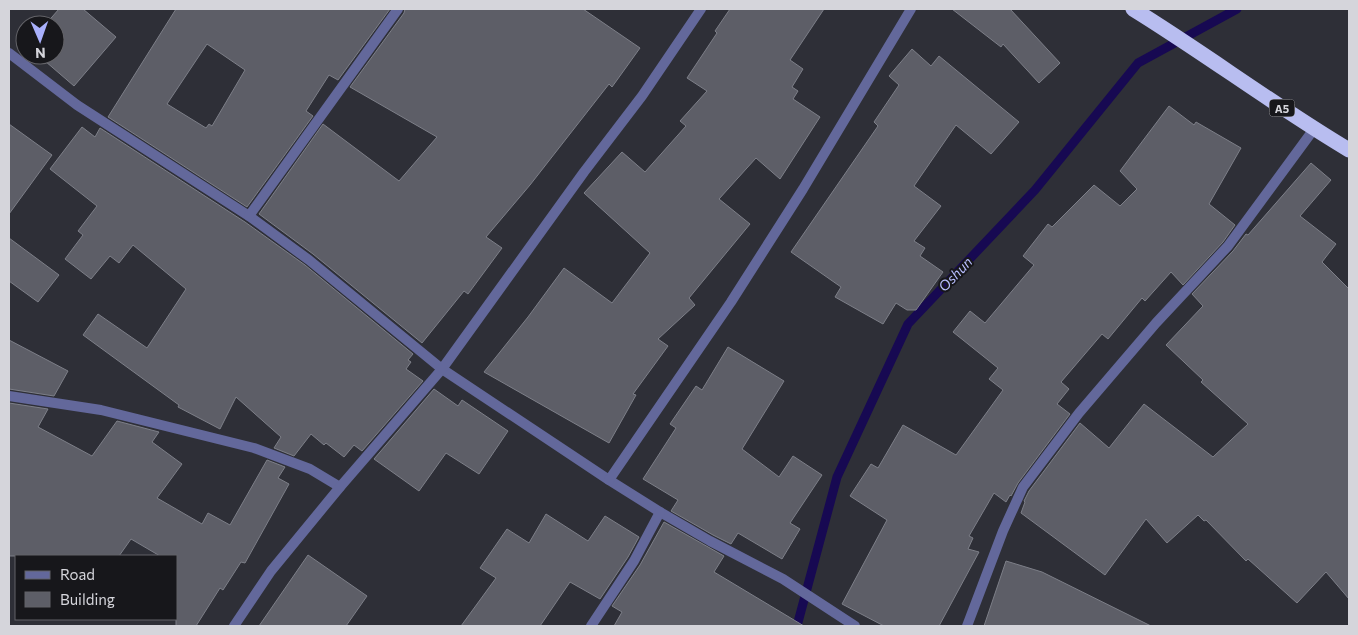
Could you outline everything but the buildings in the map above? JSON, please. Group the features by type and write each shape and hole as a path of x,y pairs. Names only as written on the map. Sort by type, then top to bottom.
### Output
{"highway":[{"name":"A5","path":"1132,9 1164,28 1314,129 1349,150"}],"street":[{"path":"248,216 398,9"},
{"path":"234,626 271,571 340,487 442,370 584,172 642,96 702,9"},
{"path":"609,480 731,302 803,189 911,9"},
{"path":"9,53 77,105 248,216 309,260 442,370 660,512 710,541 783,579 851,624"},
{"path":"967,626 1003,532 1023,487 1079,413 1156,323 1228,246 1314,129"},
{"path":"9,396 101,410 254,448 310,469 340,487"},
{"path":"591,626 634,561 660,512"}],"waterway":[{"name":"Oshun","path":"797,626 837,477 908,324 1035,190 1138,63 1237,9"}]}
